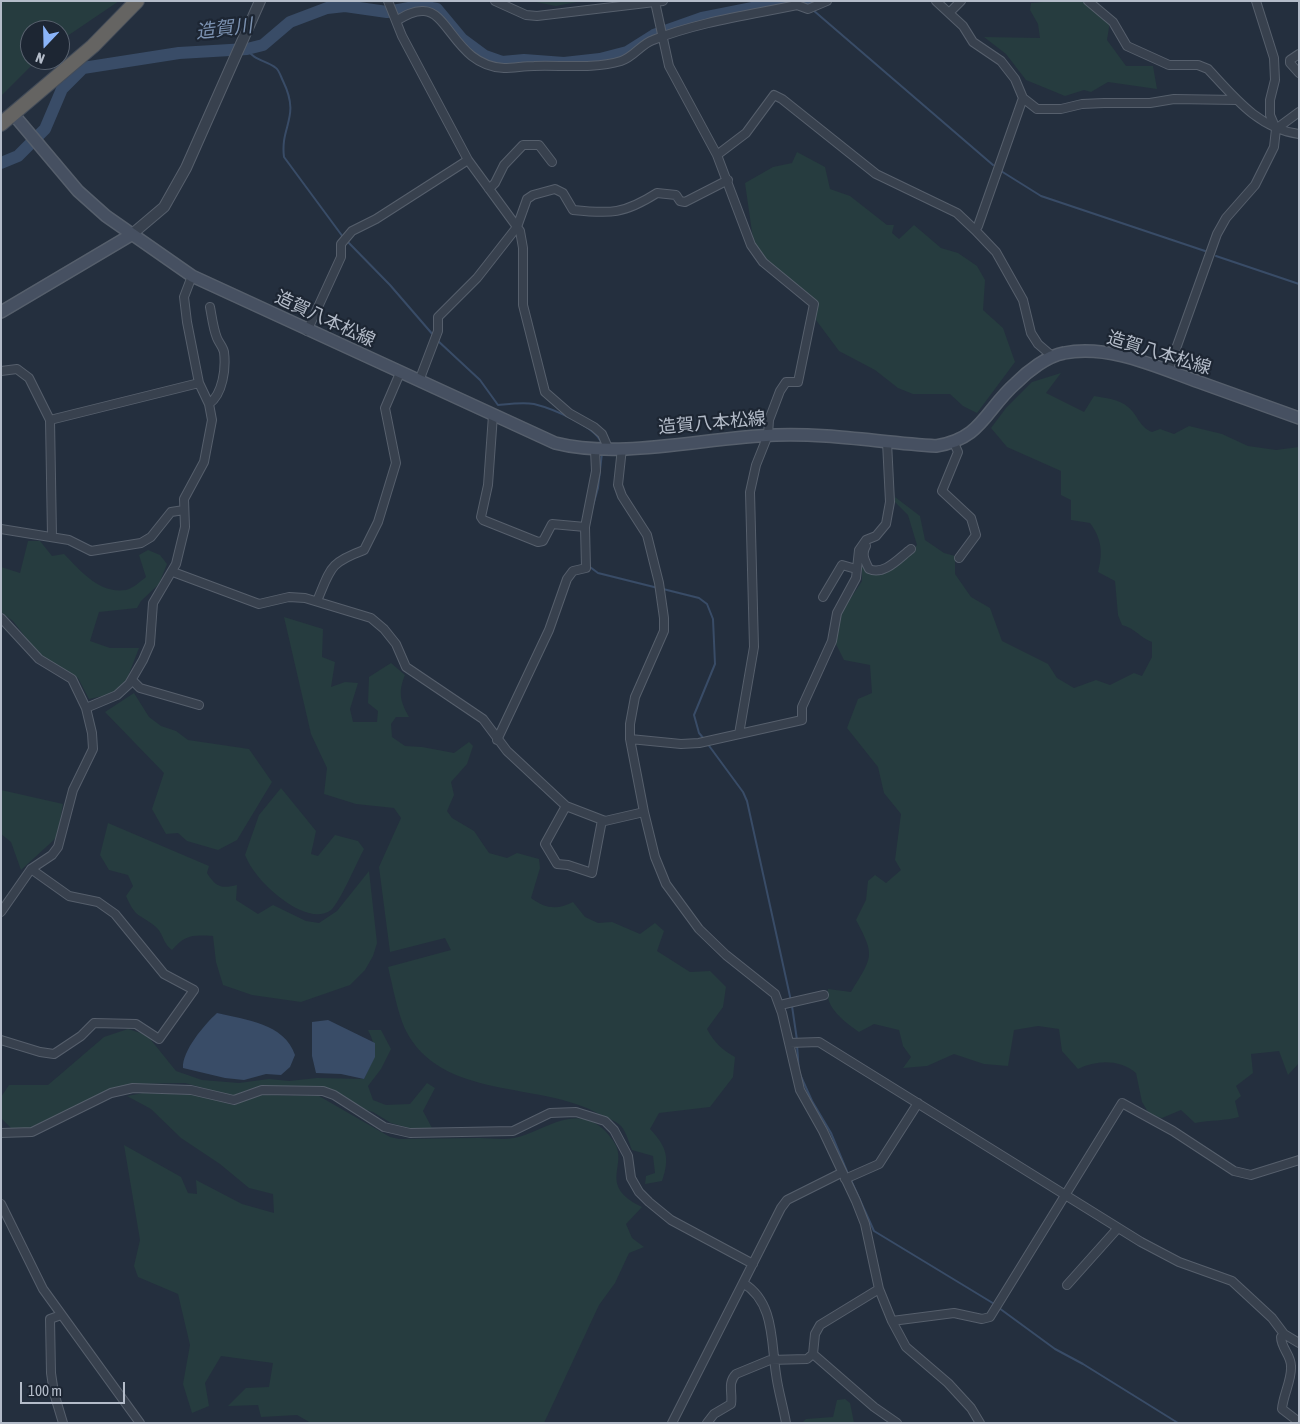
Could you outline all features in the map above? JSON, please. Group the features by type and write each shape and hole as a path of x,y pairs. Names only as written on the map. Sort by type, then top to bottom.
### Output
{"highway":[{"path":"1,124 14,115 93,46 137,1"}],"main road":[{"name":"造賀八本松線","path":"14,115 78,191 131,235 192,276 307,331 493,415 556,443 580,450 602,450 768,435 803,435 936,446 954,443 968,436 982,423 1016,382 1052,356 1064,353 1096,351 1128,358 1168,371 1299,418"},
{"path":"1,312 131,235"}],"street":[{"path":"131,235 164,207 186,168 260,1"},
{"path":"495,1 526,15 537,16 663,1"},
{"path":"497,740 549,630 567,579 573,571 586,568 585,528 602,450 602,434 594,427 569,413 545,392 522,305 523,248 520,231 468,160 393,12 425,10 435,14 471,57 485,64 504,68 567,66 622,60 662,33 796,5 808,9 827,1"},
{"path":"936,1 963,26 973,42 1001,61 1015,79 1023,98 1037,109 1053,109 1082,104 1150,103 1174,99 1237,100"},
{"path":"949,13 961,1"},
{"path":"1088,1 1113,22 1127,46 1169,65 1198,65 1208,70 1237,100 1264,123 1276,130 1299,134"},
{"path":"1168,371 1217,234 1266,167 1274,147 1276,130 1270,115 1270,100 1275,80 1274,58 1256,1"},
{"path":"655,2 669,66 675,81 704,128 717,155 751,245 763,262 814,304 798,382 786,382 780,390 769,420 768,435 756,465 750,492 748,513 753,565 754,647 739,734"},
{"path":"1299,54 1290,60 1290,63 1299,73"},
{"path":"717,155 746,133 774,95 818,126 876,174 957,213 996,252 1023,300 1031,333 1038,344 1052,356"},
{"path":"975,230 1023,98"},
{"path":"1276,130 1299,112"},
{"path":"489,189 495,183 504,165 523,145 539,145 552,162"},
{"path":"307,331 341,257 342,244 346,235 376,219 468,160"},
{"path":"418,381 438,331 438,317 477,278 516,227 527,199 533,195 555,189 562,193 573,210 606,214 633,208 656,193 676,196 680,201 685,202 728,180"},
{"path":"86,708 117,695 133,681 150,644 153,603 173,572 185,527 184,499 204,462 212,420 209,404 199,383 184,297 192,276"},
{"path":"209,404 214,401 223,379 224,359 224,350 217,340 210,307"},
{"path":"1,371 17,368 29,378 50,420 52,536"},
{"path":"317,601 332,567 345,557 364,550 378,522 396,463 385,408 400,373"},
{"path":"50,420 199,383"},
{"path":"493,415 488,485 481,517 483,520 538,542 543,541 552,524 585,528"},
{"path":"630,739 681,744 699,743 802,720 802,707 832,641 837,614 856,578 859,550 866,540 876,536 886,524 889,473 887,442"},
{"path":"954,443 958,452 942,491 970,518 976,535 959,558"},
{"path":"622,448 618,485 622,496 647,535 662,599 664,631 635,697 630,724 630,739 655,857 666,884 699,929 726,955 775,994 783,1004 800,1090 823,1131 865,1224 879,1289 892,1321 906,1347 948,1383 970,1408 980,1423"},
{"path":"1,529 69,540 91,551 141,543 150,537 170,512 184,510"},
{"path":"866,540 868,543 864,550 864,559 869,569 876,572 883,570 911,549"},
{"path":"823,597 842,564 856,569"},
{"path":"173,572 258,604 289,597 317,601 371,618 384,629 396,644 406,667 483,719 497,740 566,806 605,822 644,812"},
{"path":"1,912 31,869 52,855 58,847 73,790 92,750 92,733 86,708 72,679 39,659 3,623"},
{"path":"133,681 140,688 199,705"},
{"path":"566,806 545,844 557,864 568,865 592,873 602,820"},
{"path":"1,1040 40,1052 54,1054 81,1036 94,1023 136,1024 159,1039 194,990 164,974 115,914 98,902 69,896 31,869"},
{"path":"783,1004 824,995"},
{"path":"789,1038 803,1042 819,1042 1118,1228 1180,1262 1232,1281 1272,1318 1284,1334 1299,1342"},
{"path":"1,1133 32,1132 111,1093 133,1088 191,1090 234,1100 262,1090 323,1091 334,1095 384,1126 410,1133 513,1131 550,1113 576,1112 604,1121 614,1130 628,1156 631,1178 639,1192 649,1202 671,1220 752,1264"},
{"path":"673,1422 752,1264 787,1200 843,1176 879,1164 918,1103"},
{"path":"892,1321 954,1313 982,1319 990,1317 1122,1103 1173,1132 1234,1171 1251,1175 1295,1161 1299,1168"},
{"path":"1,1204 43,1289 140,1423"},
{"path":"1067,1285 1118,1228"},
{"path":"743,1283 761,1300 767,1313 786,1423"},
{"path":"814,1354 815,1334 820,1325 879,1289"},
{"path":"61,1315 50,1319 51,1373 54,1393 63,1423"},
{"path":"1284,1334 1281,1337 1281,1345 1290,1360 1292,1368 1283,1396 1282,1409 1299,1422"},
{"path":"707,1423 714,1414 731,1404 732,1378 736,1374 770,1360 775,1362 807,1359 814,1354"},
{"path":"814,1354 874,1407 898,1423"}],"green space":[{"path":"1,1 119,1 70,34 70,20 20,20 20,70 27,70 1,96"},
{"path":"531,1 582,1 556,6"},
{"path":"1087,1 1090,9 1110,21 1107,40 1126,66 1153,66 1157,89 1108,82 1091,92 1084,90 1065,96 1026,80 1006,54 984,37 1040,38 1038,24 1030,10 1031,3"},
{"path":"797,152 825,167 830,189 850,196 887,225 894,225 892,233 899,239 914,225 941,248 958,253 977,266 985,280 983,310 1003,328 1015,362 977,413 963,406 950,394 913,394 898,388 875,370 839,351 816,320 817,303 765,260 754,246 745,183 773,167 792,163"},
{"path":"1061,373 1046,393 1084,412 1094,396 1112,399 1124,404 1144,427 1152,432 1160,429 1174,434 1189,426 1222,434 1248,446 1276,450 1299,447 1299,1063 1288,1075 1279,1051 1251,1054 1253,1073 1236,1086 1241,1096 1235,1101 1239,1117 1195,1123 1181,1110 1162,1118 1150,1115 1142,1102 1136,1073 1122,1065 1108,1062 1078,1069 1062,1051 1059,1029 1038,1026 1014,1030 1008,1066 984,1064 954,1054 927,1066 903,1068 911,1057 903,1046 899,1030 874,1024 859,1032 837,1014 829,1002 828,989 851,992 867,964 869,950 867,942 856,920 866,900 868,881 875,875 886,883 901,870 895,860 901,814 884,793 878,767 847,728 858,699 872,693 870,665 844,660 836,644 841,613 862,581 862,566 872,575 885,573 903,561 917,545 908,515 894,501 895,497 920,516 925,540 944,553 955,556 955,574 971,597 990,608 1002,641 1048,664 1057,678 1074,688 1096,680 1110,685 1134,673 1142,676 1152,657 1152,642 1122,625 1118,615 1115,581 1098,572 1101,552 1097,535 1090,523 1071,520 1071,500 1061,495 1061,471 1007,447 991,428 1006,408 1032,382"},
{"path":"28,541 40,541 52,556 64,554 91,580 99,585 116,590 126,590 146,577 139,555 148,550 160,555 167,564 159,584 141,601 137,608 99,612 90,641 110,648 139,648 127,679 117,693 89,699 78,678 40,656 13,621 1,612 1,567 20,573"},
{"path":"284,617 323,629 322,657 335,662 331,687 345,682 358,683 350,709 353,722 377,722 378,711 368,703 369,677 391,663 405,675 401,686 401,696 409,717 396,717 391,724 392,737 405,746 454,753 469,742 473,746 467,764 451,782 454,795 447,811 452,818 474,831 489,853 507,858 517,853 539,859 540,868 531,898 552,907 573,902 585,917 598,923 612,922 640,934 655,923 664,931 657,951 690,972 710,971 726,987 723,1007 707,1029 712,1038 726,1052 735,1057 733,1077 710,1107 659,1113 650,1129 660,1141 665,1153 666,1166 662,1181 645,1184 646,1176 655,1173 653,1156 632,1150 621,1126 609,1118 577,1104 467,1079 442,1068 421,1052 405,1029 397,1007 388,967 451,950 445,938 390,952 379,867 401,818 394,808 356,804 324,794 327,768 311,734"},
{"path":"134,693 149,717 161,726 176,731 188,740 249,749 272,782 237,840 218,850 187,841 178,833 166,834 152,809 164,773 105,712"},
{"path":"281,788 316,831 311,854 318,856 335,835 358,841 364,849 334,906 331,910 322,914 312,914 301,910 280,898 257,875 245,855 259,815"},
{"path":"1,790 63,804 57,837 21,870 11,842 1,834"},
{"path":"108,823 209,866 207,873 216,884 223,887 237,885 236,900 258,914 273,905 306,921 319,923 337,911 369,871 377,943 373,956 365,970 350,985 301,1002 252,995 223,985 216,962 213,936 186,938 172,950 156,927 138,915 133,909 126,896 133,886 128,875 109,870 100,855"},
{"path":"128,1029 147,1035 176,1071 202,1080 239,1083 269,1079 289,1081 317,1078 364,1079 374,1055 373,1044 368,1030 381,1030 391,1049 381,1069 368,1086 373,1100 386,1105 410,1104 427,1083 435,1088 423,1111 433,1130 409,1128 391,1123 373,1112 353,1106 325,1088 253,1088 232,1096 185,1083 133,1084 111,1090 27,1129 13,1130 1,1118 1,1097 9,1085 48,1085 104,1037"},
{"path":"143,1093 196,1095 234,1105 258,1095 319,1096 390,1137 399,1139 510,1139 567,1119 588,1120 603,1128 617,1147 617,1182 620,1190 642,1207 626,1224 632,1238 644,1247 629,1253 615,1283 599,1305 544,1423 311,1423 297,1415 261,1417 258,1405 228,1406 246,1388 269,1387 273,1363 221,1356 205,1383 209,1406 192,1413 183,1384 190,1345 178,1294 138,1277 134,1266 140,1240 124,1145 181,1177 188,1193 197,1194 196,1180 242,1204 274,1213 273,1194 249,1188 220,1164 181,1138 151,1109 127,1096"},
{"path":"845,1399 850,1403 854,1423 802,1423 806,1419 833,1417 837,1400"}],"water":[{"path":"217,1013 252,1021 273,1029 290,1044 295,1055 290,1067 281,1075 266,1074 244,1080 225,1078 183,1068 190,1046 200,1031"},
{"path":"328,1020 375,1043 375,1057 364,1079 341,1074 316,1073 312,1056 312,1022"}],"waterway":[{"name":"造賀川","path":"1,163 18,156 45,129 62,89 83,68 179,53 247,49 263,45 290,22 327,8 345,6 387,12 420,6 437,9 462,39 485,56 502,62 524,60 564,63 600,59 627,52 654,35 702,18 787,1"},
{"name":"造賀川","path":"804,1 808,5"},
{"path":"813,10 993,165"},
{"path":"247,49 253,56 272,65 279,72 290,104 284,157 343,237"},
{"path":"1001,171 1041,196 1205,251"},
{"path":"346,240 390,285 434,336"},
{"path":"1216,256 1299,284"},
{"path":"437,340 480,380 498,405 530,403 551,410 584,425 593,432 602,446"},
{"path":"592,509 598,488 602,453"},
{"path":"589,526 589,541"},
{"path":"589,561 590,567 598,573 658,588"},
{"path":"663,589 699,598 707,604 713,619 715,664 694,715 699,733 704,739"},
{"path":"707,743 743,792 747,801 791,1001"},
{"path":"792,1006 797,1040"},
{"path":"797,1045 799,1072 812,1101 831,1133 848,1174"},
{"path":"850,1178 874,1231 996,1305"},
{"path":"999,1308 1055,1349 1083,1364 1178,1423"}]}
